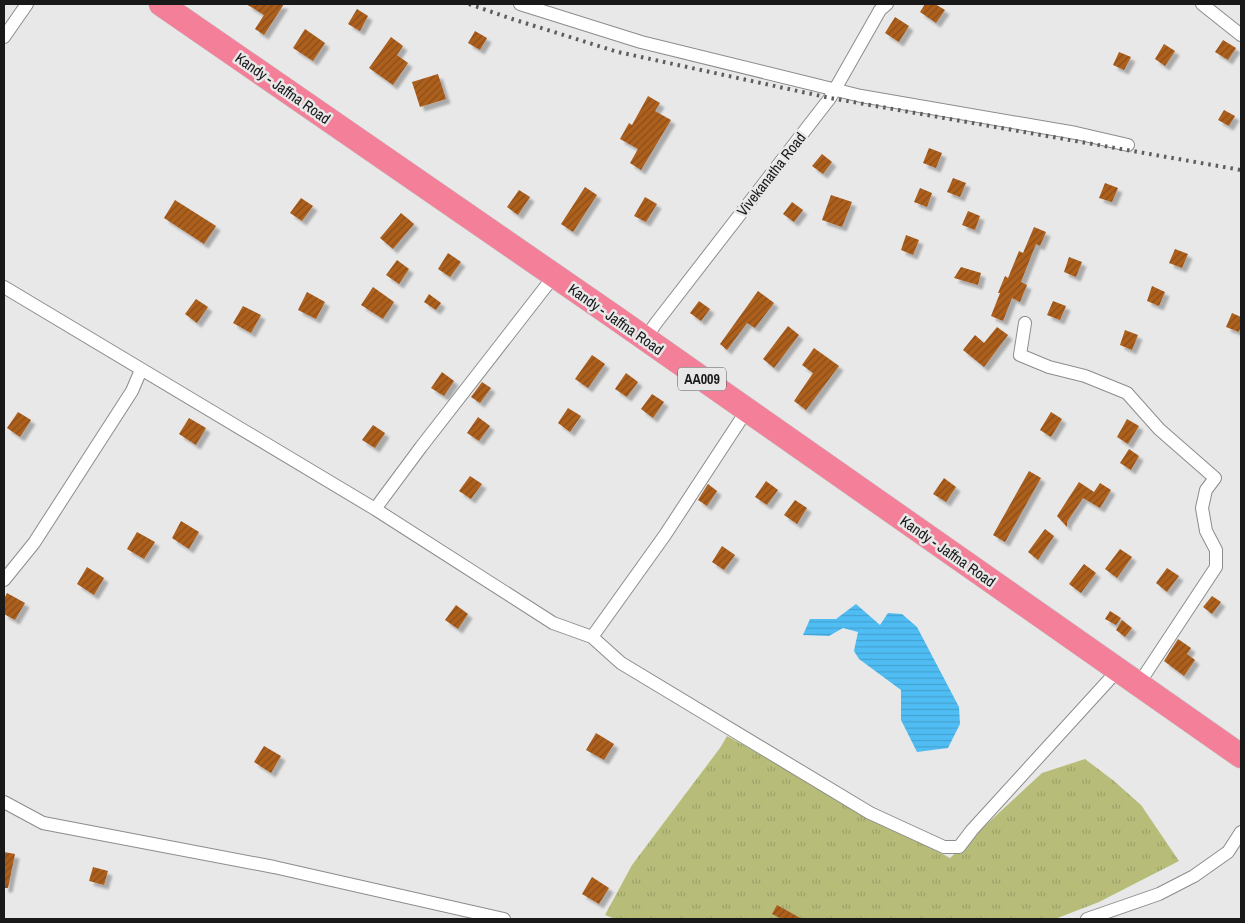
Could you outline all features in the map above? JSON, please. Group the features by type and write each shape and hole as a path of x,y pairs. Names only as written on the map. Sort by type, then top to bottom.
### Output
{"highway":[{"name":"Kandy - Jaffna Road","path":"167,5 1241,756"}],"street":[{"path":"4,37 27,4"},
{"path":"520,4 640,42 861,96 1076,133 1128,145"},
{"name":"Vivekanatha Road","path":"645,339 830,98 880,10 887,4"},
{"path":"1202,4 1241,35"},
{"path":"375,509 554,276"},
{"path":"4,288 375,509 553,623 592,637 621,663 870,813 944,848 959,847 972,830 1118,670"},
{"path":"1024,322 1020,355 1050,367 1085,376 1127,393 1160,429 1216,478 1206,490 1202,508 1206,531 1216,550 1216,568 1138,685"},
{"path":"4,580 34,543 132,391 141,370"},
{"path":"592,637 665,536 746,410"},
{"path":"4,802 42,824 274,867 504,919"},
{"path":"1087,919 1159,894 1194,876 1228,852 1241,832"}],"green space":[{"path":"727,736 950,858 1042,773 1085,759 1141,805 1179,861 1099,902 1055,919 615,919 605,915 632,865"}],"water":[{"path":"856,604 880,625 888,613 902,614 917,627 959,707 960,724 948,748 917,752 901,720 901,690 859,659 854,651 858,632 843,628 829,636 803,635 810,619 836,619"}],"building":[{"path":"246,4 284,4 264,35 255,29 264,15"},
{"path":"925,4 935,4 945,10 936,23 920,12"},
{"path":"357,9 368,16 360,31 348,24"},
{"path":"895,17 909,26 899,42 885,33"},
{"path":"305,29 325,43 313,61 293,48"},
{"path":"475,31 487,38 480,50 468,43"},
{"path":"391,37 403,46 397,55 408,63 393,85 369,68"},
{"path":"1223,40 1236,48 1228,60 1215,52"},
{"path":"1164,44 1175,51 1165,66 1155,59"},
{"path":"1119,52 1131,57 1124,70 1113,65"},
{"path":"438,74 446,99 420,107 412,82"},
{"path":"648,96 660,103 655,111 671,120 641,170 630,163 638,149 620,139 629,123 632,125"},
{"path":"1224,110 1235,116 1229,126 1218,120"},
{"path":"929,148 942,153 936,168 923,163"},
{"path":"822,154 832,162 823,174 812,166"},
{"path":"953,178 966,183 960,197 947,192"},
{"path":"1105,183 1118,188 1112,202 1099,198"},
{"path":"585,187 597,195 573,232 561,224"},
{"path":"920,188 932,193 927,207 914,202"},
{"path":"519,190 530,197 518,215 507,207"},
{"path":"831,195 852,202 842,227 822,220"},
{"path":"645,197 657,204 646,222 634,216"},
{"path":"301,198 313,206 302,221 290,213"},
{"path":"175,200 216,226 204,244 164,218"},
{"path":"792,202 803,210 794,222 783,214"},
{"path":"968,211 980,216 975,230 962,225"},
{"path":"401,213 414,224 393,249 380,238"},
{"path":"1034,227 1046,232 1040,246 1036,244 1021,282 1027,285 1020,302 1012,298 1003,321 991,316 1000,293 998,293 1005,276 1008,278 1019,251 1023,253"},
{"path":"906,235 919,240 913,255 901,250"},
{"path":"1175,249 1188,254 1182,268 1169,263"},
{"path":"448,253 461,262 450,277 438,269"},
{"path":"1069,257 1082,262 1076,277 1064,272"},
{"path":"397,260 409,269 399,284 386,275"},
{"path":"961,267 981,273 978,285 954,278"},
{"path":"1152,286 1165,292 1159,306 1147,301"},
{"path":"373,287 394,302 383,319 361,305"},
{"path":"758,291 774,303 755,328 747,323 727,350 720,344"},
{"path":"307,292 325,302 316,319 298,310"},
{"path":"429,294 441,303 436,310 424,302"},
{"path":"196,299 208,307 197,323 185,314"},
{"path":"699,301 710,309 701,321 690,313"},
{"path":"1053,301 1066,306 1060,320 1047,315"},
{"path":"243,306 261,315 251,333 233,323"},
{"path":"1232,313 1241,317 1239,332 1226,327"},
{"path":"788,326 799,335 774,368 763,359"},
{"path":"997,327 1008,335 984,367 963,350 975,335 984,343"},
{"path":"1125,330 1138,335 1132,350 1120,345"},
{"path":"814,348 839,366 806,410 794,401 813,373 802,365"},
{"path":"592,355 605,364 588,388 575,379"},
{"path":"442,372 454,381 444,396 431,388"},
{"path":"626,373 638,382 627,397 615,389"},
{"path":"482,382 491,388 480,403 471,397"},
{"path":"652,394 664,402 653,418 641,409"},
{"path":"568,408 581,416 570,432 558,423"},
{"path":"18,412 31,420 20,437 7,428"},
{"path":"1051,412 1062,419 1051,437 1040,430"},
{"path":"478,417 490,426 479,441 467,433"},
{"path":"189,418 206,428 196,445 179,434"},
{"path":"1127,419 1139,426 1128,444 1117,437"},
{"path":"373,425 385,433 375,448 362,440"},
{"path":"1129,449 1139,456 1131,470 1120,463"},
{"path":"1029,471 1041,478 1005,542 993,535"},
{"path":"470,476 482,484 471,499 459,491"},
{"path":"944,478 956,487 946,502 933,494"},
{"path":"766,481 778,490 767,505 755,497"},
{"path":"1079,482 1094,492 1100,483 1111,490 1100,508 1083,498 1067,522 1067,527 1057,516"},
{"path":"708,484 717,491 707,506 698,500"},
{"path":"795,500 807,508 797,524 784,515"},
{"path":"181,521 199,532 189,549 172,538"},
{"path":"1045,529 1054,536 1038,560 1028,552"},
{"path":"137,532 155,542 144,559 127,549"},
{"path":"722,546 735,555 724,570 712,562"},
{"path":"1120,549 1132,557 1117,578 1105,569"},
{"path":"1084,564 1096,573 1081,593 1069,584"},
{"path":"87,567 104,578 94,595 77,584"},
{"path":"1167,568 1179,576 1167,592 1156,583"},
{"path":"7,593 25,603 15,620 4,614 4,599"},
{"path":"1212,596 1221,602 1212,614 1203,607"},
{"path":"456,605 468,614 458,629 445,620"},
{"path":"1110,611 1121,618 1116,625 1105,619"},
{"path":"1122,620 1132,628 1125,637 1116,630"},
{"path":"1178,639 1191,648 1187,654 1195,660 1184,676 1164,661"},
{"path":"596,733 614,744 604,760 586,750"},
{"path":"264,746 281,756 271,773 254,762"},
{"path":"4,852 15,854 8,888 4,888"},
{"path":"93,867 108,871 104,885 89,881"},
{"path":"592,877 609,888 599,904 582,894"},
{"path":"777,905 802,919 782,919 772,914"}],"railway":[{"path":"469,4 618,52 830,98 1241,170"}]}
